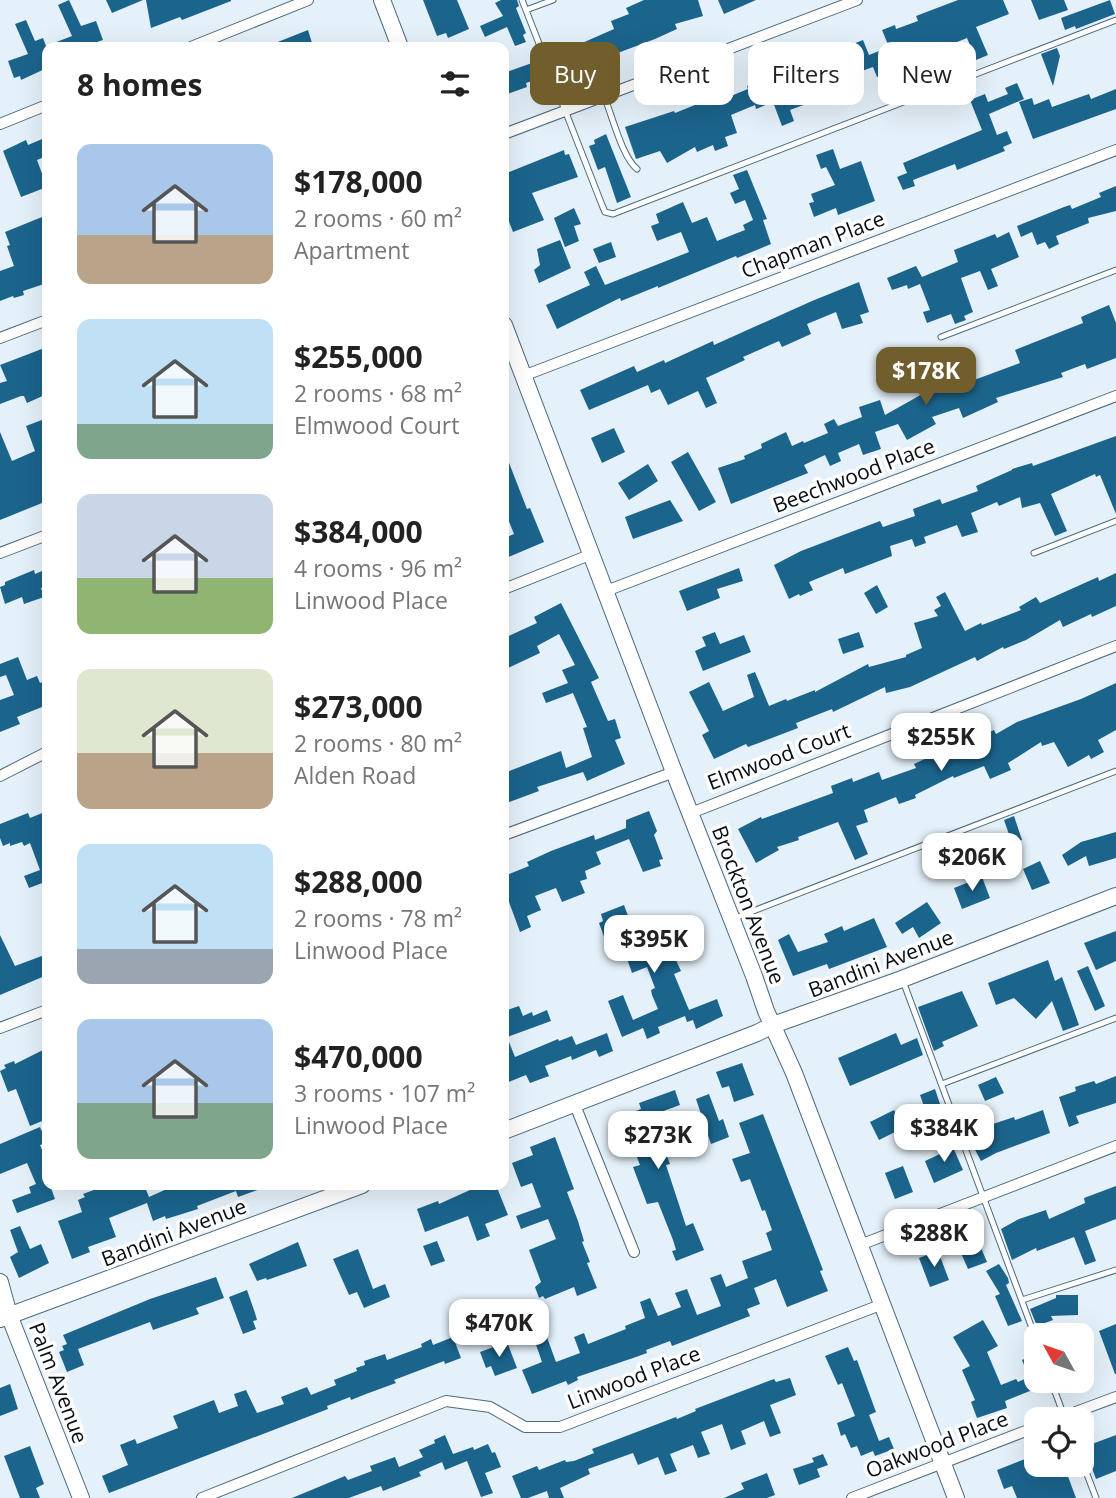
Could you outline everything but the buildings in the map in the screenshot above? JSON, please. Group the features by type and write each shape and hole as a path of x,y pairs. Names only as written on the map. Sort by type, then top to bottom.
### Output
{"main road":[{"path":"382,0 398,42"},
{"name":"Brockton Avenue","path":"510,357 523,376 956,1498"},
{"name":"Bandini Avenue","path":"509,1129 773,1025 902,979 1116,896"},
{"name":"Bandini Avenue","path":"5,1317 348,1190"},
{"name":"Palm Avenue","path":"0,1282 5,1317 81,1498"}],"street":[{"path":"203,42 308,0"},
{"path":"620,90 857,0"},
{"path":"509,132 581,105"},
{"path":"0,124 42,107"},
{"name":"Chapman Place","path":"523,376 1116,150"},
{"path":"0,338 42,322"},
{"name":"Beechwood Place","path":"606,591 1116,396"},
{"path":"0,553 42,537"},
{"path":"509,587 592,554"},
{"name":"Elmwood Court","path":"691,813 1116,646"},
{"path":"0,776 42,755"},
{"name":"Elmwood Court","path":"509,833 674,772"},
{"path":"0,1028 42,1012"},
{"path":"575,1105 634,1252"},
{"path":"860,1245 1116,1146"},
{"name":"Linwood Place","path":"202,1498 446,1401 490,1407 525,1427 560,1427 883,1304"},
{"path":"1090,1407 1116,1397"},
{"name":"Oakwood Place","path":"852,1498 1024,1432"}],"lane":[{"path":"523,0 601,205 605,212 613,214 1116,20"},
{"path":"526,10 553,0"},
{"path":"607,105 625,152 637,169"},
{"path":"942,337 1116,270"},
{"path":"1034,553 1116,521"},
{"path":"732,919 1116,771"},
{"path":"902,979 1030,1323"},
{"path":"942,1084 1116,1018"},
{"path":"1022,1300 1116,1270"},
{"path":"1088,1477 1096,1498"}]}
